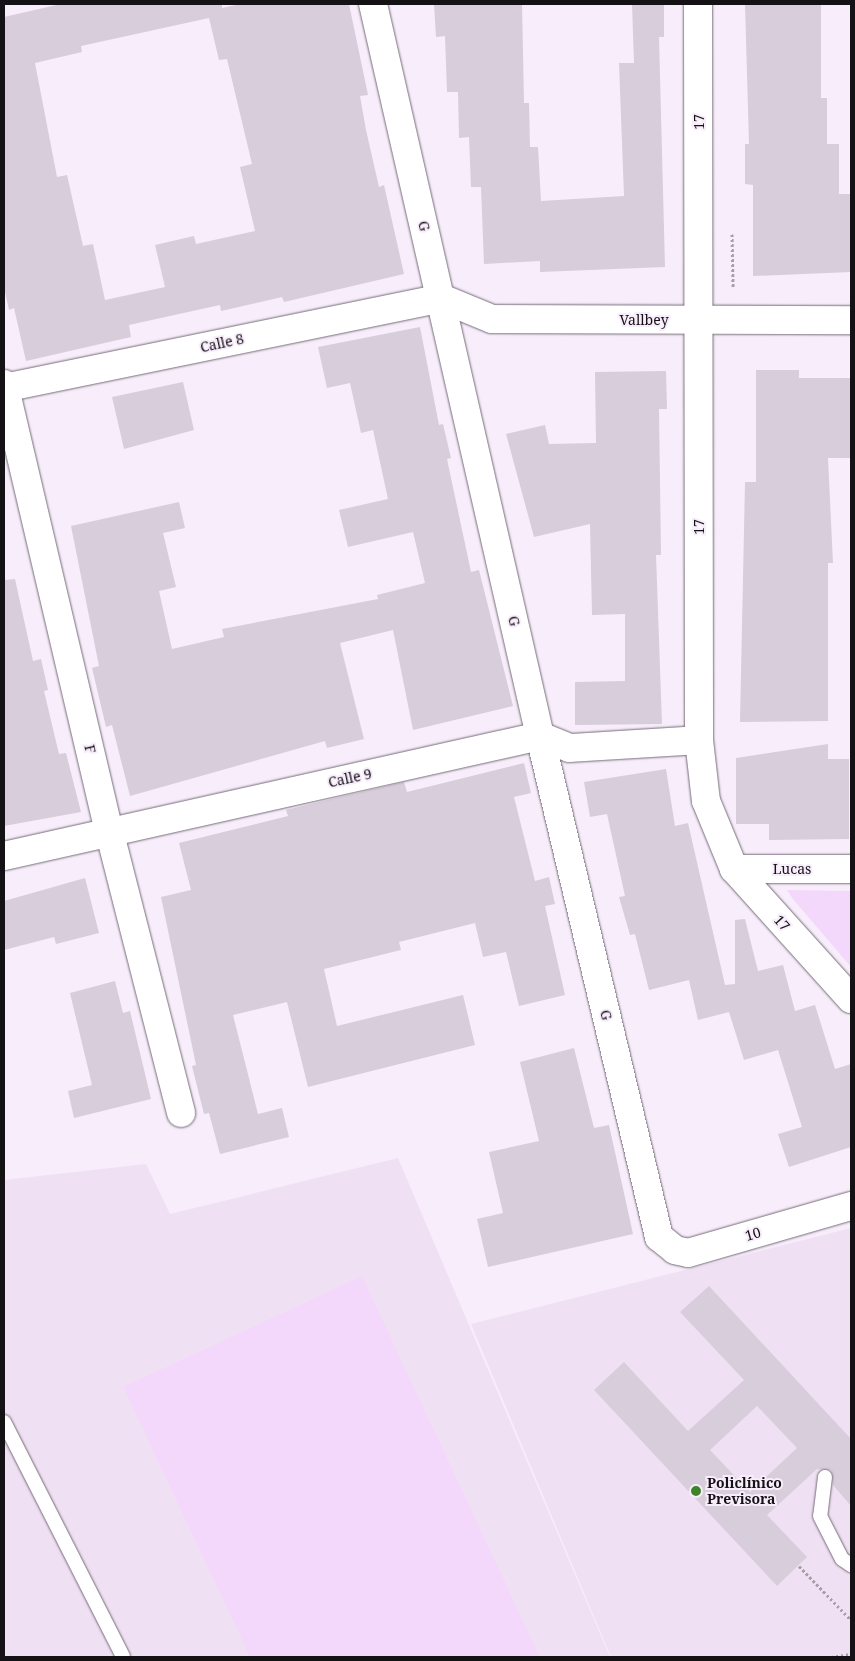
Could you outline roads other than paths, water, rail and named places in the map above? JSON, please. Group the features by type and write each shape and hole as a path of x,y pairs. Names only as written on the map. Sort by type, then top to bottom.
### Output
{"street":[{"name":"G","path":"373,4 540,736 659,1237"},
{"name":"17","path":"698,4 698,740 706,801 734,869 851,999"},
{"name":"Vallbey","path":"440,298 492,319 851,320"},
{"name":"Calle 8","path":"4,387 440,298"},
{"name":"F","path":"4,387 109,830 181,1113"},
{"path":"540,736 570,748 698,740"},
{"name":"Calle 9","path":"4,856 109,830 540,736"},
{"name":"Lucas","path":"734,869 851,869"},
{"name":"10","path":"659,1237 675,1250 688,1253 851,1206"}],"lane":[{"path":"4,1422 123,1657"},
{"path":"825,1477 820,1516 842,1559 851,1565"}],"place":[{"name":"Policlínico Previsora","path":"696,1491"}]}
